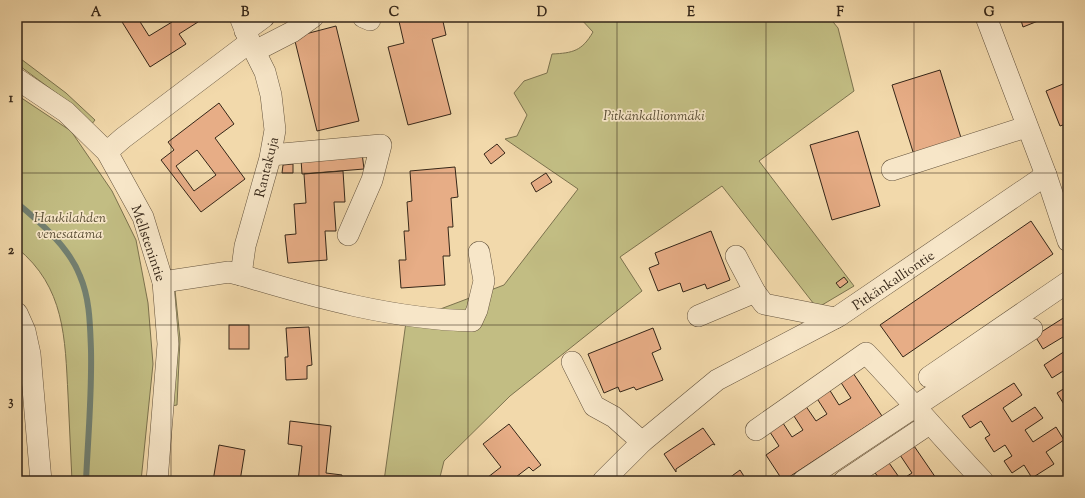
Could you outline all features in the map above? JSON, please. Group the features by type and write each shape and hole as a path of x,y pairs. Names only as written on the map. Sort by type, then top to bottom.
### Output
{"street":[{"path":"107,152 248,35 264,17"},
{"path":"248,35 292,32 313,17"},
{"path":"986,17 1026,127 1046,175 1068,241"},
{"name":"Rantakuja","path":"242,275 245,246 271,154 275,130 271,95 265,72 248,35"},
{"name":"Mellstenintie","path":"17,79 66,112 107,152 143,217 163,282 168,344 157,481"},
{"path":"892,170 1026,127"},
{"path":"271,154 381,145 372,180 348,235"},
{"name":"Pitkänkalliontie","path":"603,481 642,442 717,380 834,318 1046,175"},
{"path":"163,282 229,272 310,296 363,308 424,318 472,321 477,310 484,281 479,252"},
{"path":"736,256 755,292 764,304 834,318"},
{"path":"929,377 1068,282"},
{"path":"698,316 755,292"},
{"path":"17,313 25,331 30,354 41,481"},
{"path":"803,481 1032,329"},
{"path":"756,430 866,353 916,407 929,424 983,481"},
{"path":"572,362 594,406 620,421 642,442"},
{"path":"844,481 929,424"}],"green space":[{"name":"Pitkänkallionmäki","path":"579,17 829,17 838,28 854,91 759,161 854,286 817,308 722,186 620,257 642,291 510,396 444,461 439,481 384,481 406,322 504,285 578,189 505,139 517,136 527,115 514,93 524,81 547,73 552,54 566,53 576,50 585,43 593,32"},
{"path":"17,56 66,93 95,120 91,125 63,98 17,64"},
{"name":"Haukilahden venesatama","path":"17,95 71,131 112,191 136,240 148,303 153,364 141,481 72,481 66,353 59,315 45,279 33,263 17,248"},
{"path":"170,290 175,290 180,339 177,405 171,406"}],"building":[{"path":"119,17 137,17 149,36 172,22 169,17 195,17 198,22 179,34 186,44 150,67"},
{"path":"398,17 442,17 446,35 432,39 451,114 408,125 388,47 404,43"},
{"path":"1020,17 1048,17 1023,27"},
{"path":"336,26 359,121 317,131 294,37"},
{"path":"940,70 962,141 914,155 892,85"},
{"path":"1068,82 1068,123 1060,126 1046,91"},
{"path":"219,103 234,124 215,138 245,179 201,212 161,160 174,150 168,142","holes":["197,150 216,175 194,191 176,166"]},
{"path":"858,131 880,206 832,220 810,145"},
{"path":"497,144 505,153 491,164 484,154"},
{"path":"362,153 364,169 302,174 301,159"},
{"path":"293,164 293,173 282,173 283,165"},
{"path":"455,167 458,197 451,198 453,227 448,227 450,256 443,256 445,285 401,288 399,260 406,260 404,231 409,231 407,202 412,201 410,171"},
{"path":"343,171 345,202 334,202 336,231 325,231 327,260 288,263 285,235 296,234 294,204 306,203 304,174"},
{"path":"546,173 552,182 536,192 531,183"},
{"path":"1031,221 1053,254 903,357 880,325"},
{"path":"711,231 730,280 707,289 705,284 683,292 680,283 658,291 649,268 659,264 655,253"},
{"path":"844,277 848,282 840,288 836,283"},
{"path":"1068,315 1068,344 1063,337 1043,349 1035,336"},
{"path":"229,325 249,325 249,349 229,349"},
{"path":"309,327 312,365 307,366 307,379 286,380 285,357 288,357 286,328"},
{"path":"653,328 661,349 652,353 663,380 636,390 634,387 620,392 618,387 604,393 588,354"},
{"path":"1068,349 1068,368 1052,378 1044,365"},
{"path":"853,373 882,416 783,481 766,455 779,446 768,429 781,420 792,437 803,430 792,413 805,405 816,421 827,414 816,397 829,389 839,405 851,398 840,381"},
{"path":"1014,383 1022,395 1003,408 1012,422 1035,407 1043,418 1025,430 1033,442 1056,427 1064,440 1046,452 1054,464 1032,478 1024,465 1012,473 1004,461 1012,456 1005,445 994,452 985,438 990,435 981,421 970,428 962,416"},
{"path":"1068,386 1068,404 1065,406 1057,393"},
{"path":"290,421 331,426 326,473 342,475 342,481 298,481 302,446 288,444"},
{"path":"509,424 541,465 533,471 529,467 516,477 519,481 483,481 501,467 483,444"},
{"path":"703,428 715,445 713,444 676,469 676,472 664,454"},
{"path":"912,443 938,481 881,481 873,470 887,460 901,480 912,473 898,452"},
{"path":"219,445 245,450 240,481 213,481"},
{"path":"740,470 747,481 725,481"}],"waterway":[{"path":"17,203 35,218 69,255 80,276 86,294 90,322 91,350 86,481"}]}
